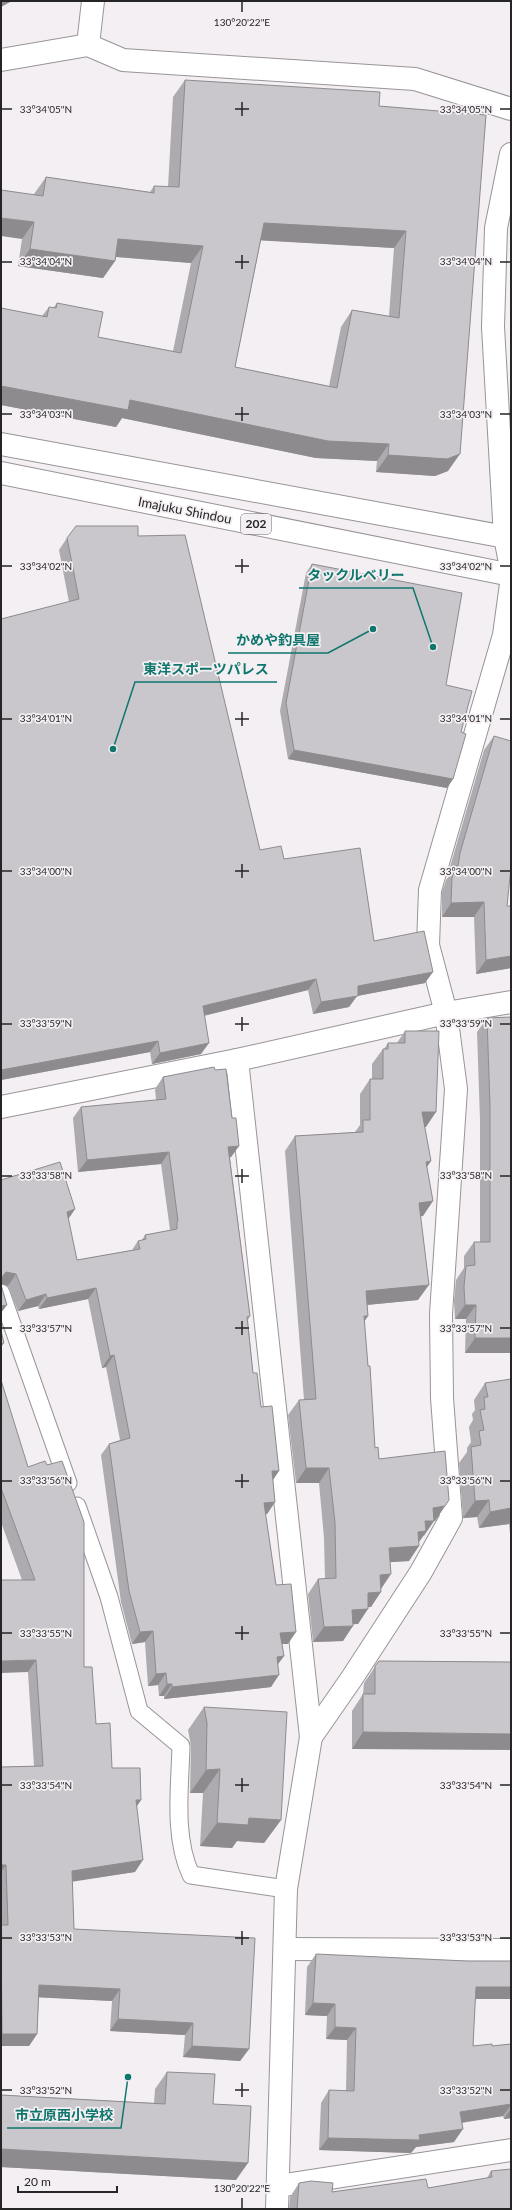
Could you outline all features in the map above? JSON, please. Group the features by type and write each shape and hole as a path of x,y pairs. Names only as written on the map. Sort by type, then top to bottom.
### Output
{"main road":[{"path":"88,45 93,1"},
{"path":"1,60 88,45 123,60 415,80 511,109"},
{"path":"511,154 496,228 493,327 511,568"},
{"path":"1,444 508,538"},
{"name":"Imajuku Shindou","path":"1,473 511,575"},
{"path":"311,1737 352,1678 417,1578 451,1518 442,1398 441,1314 456,1089 446,1013 428,944 430,890 504,635 511,584"},
{"path":"1,1107 237,1060 446,1013 511,1002"},
{"path":"237,1060 311,1737 286,1889 286,1949 277,2209"},
{"path":"286,1949 511,1950"},
{"path":"278,2186 511,2150"}],"lane":[{"path":"1,1293 109,1597 139,1711 181,1746 179,1821 185,1862 191,1875 286,1889"}],"building":[{"path":"185,80 380,92 379,106 486,115 460,454 447,459 388,455 389,444 328,441 130,400 128,410 1,386 1,308 47,317 49,307 56,308 57,303 103,312 98,337 181,353 203,246 118,239 115,261 30,249 34,222 1,218 1,190 43,196 46,177 154,193 154,186 179,187","holes":["264,223 406,231 399,318 352,310 337,388 235,367"]},
{"path":"76,526 138,526 138,536 185,535 260,850 281,846 284,859 360,848 374,941 424,931 433,972 358,986 358,996 321,1002 316,979 203,1006 209,1043 160,1053 158,1041 1,1070 1,619 79,599 67,538"},
{"path":"312,564 462,593 446,685 472,691 461,732 466,734 453,779 294,750 286,703"},
{"path":"494,736 511,741 511,867 507,906 511,906 511,956 486,960 484,902 451,903 452,878 456,866 458,866 460,853"},
{"path":"511,1017 511,1338 475,1338 476,1305 465,1305 464,1287 466,1266 475,1265 474,1242 490,1242 490,1106 487,1018"},
{"path":"405,1031 439,1031 436,1112 422,1112 431,1161 426,1162 433,1201 419,1203 429,1285 366,1291 368,1316 364,1316 368,1366 370,1366 375,1448 378,1447 379,1459 445,1451 449,1500 445,1506 433,1508 434,1521 425,1521 426,1531 418,1532 419,1546 389,1548 391,1574 380,1575 381,1592 368,1593 368,1609 352,1610 353,1626 324,1627 318,1579 336,1578 335,1523 329,1468 306,1468 299,1400 316,1399 295,1136 363,1132 363,1120 370,1120 370,1079 383,1079 383,1049 388,1049 388,1043 405,1043"},
{"path":"214,1067 215,1070 226,1069 232,1118 236,1118 239,1146 228,1147 250,1316 247,1317 253,1373 257,1373 261,1407 272,1406 279,1471 272,1471 275,1502 264,1503 276,1585 291,1584 296,1632 280,1633 284,1656 277,1657 279,1675 172,1687 172,1684 167,1684 166,1673 156,1674 153,1631 140,1632 129,1591 109,1444 130,1438 114,1355 110,1356 96,1288 47,1298 46,1294 26,1300 16,1274 6,1272 1,1278 1,1180 60,1162 75,1209 67,1212 77,1260 140,1249 138,1241 146,1239 145,1235 177,1229 178,1221 169,1152 87,1160 81,1107 166,1099 163,1077"},
{"path":"1,1285 7,1305 1,1306"},
{"path":"1,1331 4,1343 1,1344"},
{"path":"511,1379 511,1508 490,1512 489,1500 475,1501 471,1447 481,1445 479,1431 484,1430 480,1410 485,1409 484,1397 488,1397 485,1383"},
{"path":"1,1380 28,1467 45,1461 47,1465 62,1461 84,1522 84,1667 92,1667 96,1724 110,1723 112,1768 140,1768 141,1800 136,1800 143,1860 72,1871 74,1929 255,1938 249,2049 192,2046 193,2023 118,2019 120,1989 39,1985 37,2034 2,2034 1,1925 8,1925 6,1865 2,1865 1,1860 1,1767 43,1766 36,1660 1,1661 1,1580 35,1580 1,1488"},
{"path":"379,1661 511,1662 511,1734 363,1732 363,1694 375,1694 375,1666"},
{"path":"204,1707 287,1712 281,1820 249,1818 248,1825 217,1823 220,1769 206,1770 207,1723"},
{"path":"316,1954 467,1961 511,1961 511,1987 476,1987 473,2046 511,2044 511,2104 460,2112 463,2129 419,2135 420,2140 328,2138 329,2090 354,2091 356,2028 335,2027 335,2004 313,2003"},
{"path":"167,2072 215,2074 213,2104 251,2106 248,2163 1,2149 1,2095 165,2104"},
{"path":"511,2169 511,2209 297,2209 299,2183 311,2181 333,2183 332,2192 426,2179 428,2188 492,2177 491,2171"}],"place":[{"name":"かめや釣具屋","path":"373,629"},
{"name":"タックルベリー","path":"433,647"},
{"name":"東洋スポーツパレス","path":"113,749"},
{"name":"市立原西小学校","path":"128,2077"}]}
